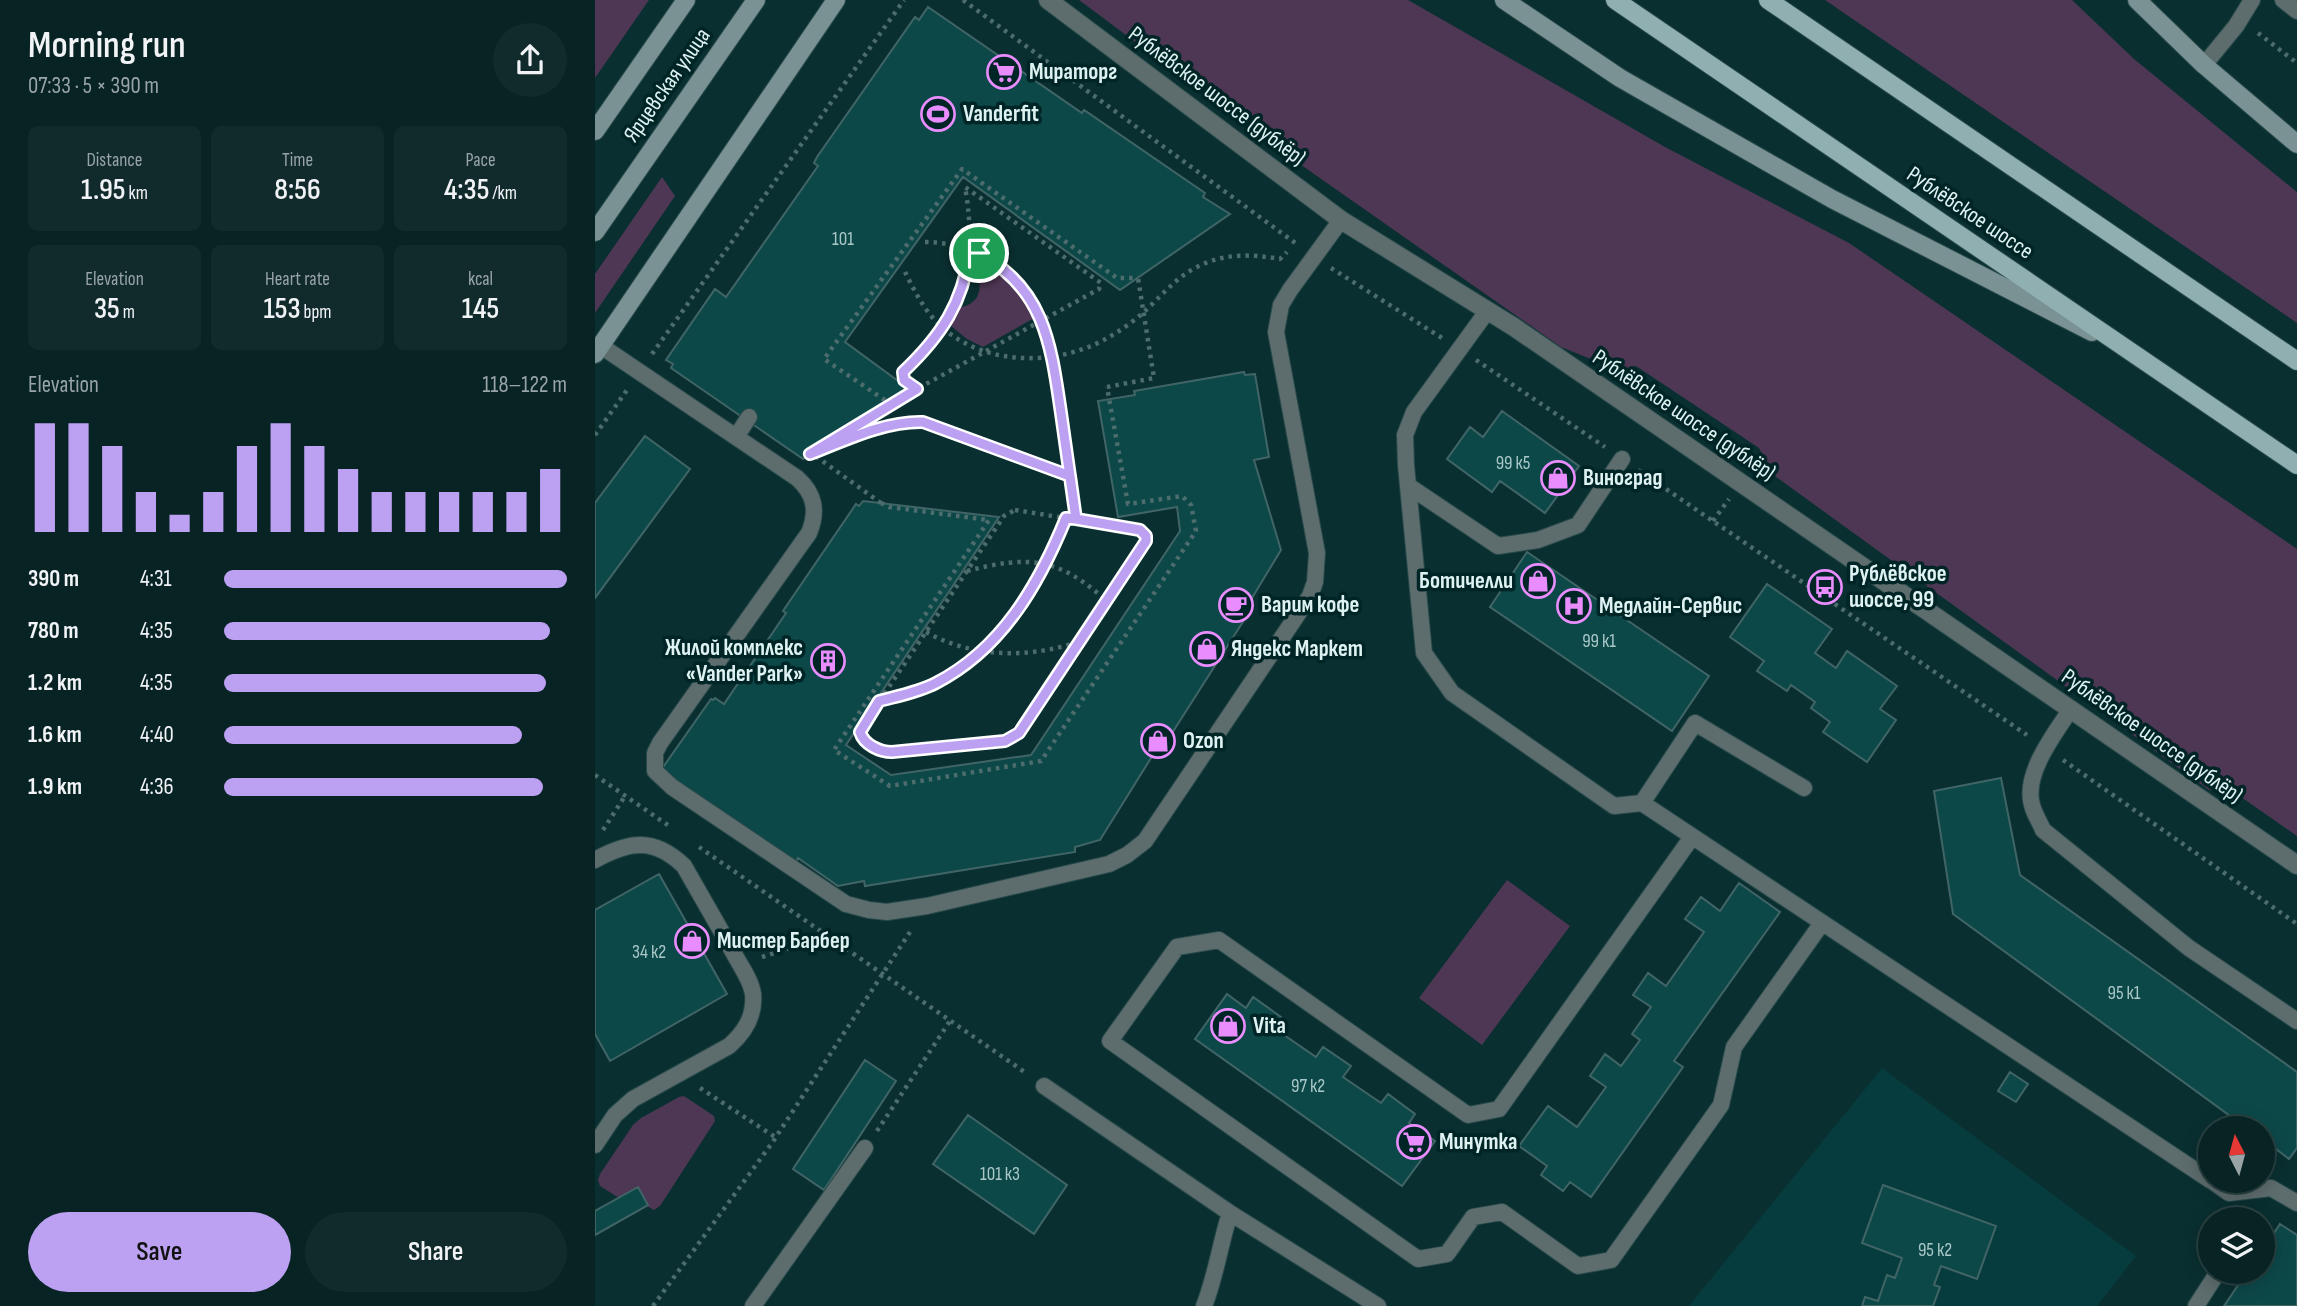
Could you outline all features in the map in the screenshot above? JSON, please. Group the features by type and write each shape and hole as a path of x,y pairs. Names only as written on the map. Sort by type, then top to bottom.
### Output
{"main road":[{"name":"Ярцевская улица","path":"595,131 686,0"},
{"name":"Ярцевская улица","path":"595,232 756,0"},
{"path":"598,350 836,0"},
{"path":"1504,0 1620,78 1832,199 2131,352"},
{"name":"Рублёвское шоссе","path":"1615,0 2297,466"},
{"path":"1768,0 2297,360"},
{"path":"2137,0 2204,65 2297,144"}],"street":[{"name":"Рублёвское шоссе (дублёр)","path":"1048,0 1341,220 1489,310 2297,865"}],"lane":[{"path":"2204,65 2236,26 2252,0"},
{"path":"2283,0 2297,10"},
{"path":"598,350 639,372 736,437 804,485 814,502 813,523 809,533 660,743 655,753 655,772 671,788 846,904 887,912 927,906 1109,863 1135,850 1145,841 1310,596 1317,553 1276,332 1281,305 1341,220"},
{"path":"1489,310 1414,412 1405,435 1424,653 1452,693 1614,806 1642,803 2198,1172"},
{"path":"736,437 749,416"},
{"path":"1410,487 1498,546 1538,540 1578,525 1622,459"},
{"path":"2071,709 2045,748 2033,773 2031,802 2043,831 2189,947 2297,1021"},
{"path":"1642,803 1695,723 1804,788"},
{"path":"1692,836 1499,1109 1468,1115 1220,940 1177,947 1110,1041 1417,1259 1447,1254 1473,1217 1502,1212 1578,1266 1611,1260 1721,1105 1734,1047 1822,923"},
{"path":"595,860 613,849 628,845 649,845 673,855 684,866 739,964 752,990 753,1006 748,1023 729,1046 627,1104 615,1115 595,1145"},
{"path":"1044,1086 1230,1213 1378,1306"},
{"path":"754,1306 865,1148"},
{"path":"2275,1190 2297,1203"},
{"path":"1204,1306 1212,1288 1230,1213"},
{"path":"2196,1306 2210,1284"}],"path":[{"path":"595,435 904,0"},
{"path":"962,169 1117,278 1138,278 1154,378 1107,387 1128,504 1182,496 1191,505 1196,531 1041,761 890,786 834,750 989,520 889,507 881,503 814,455 893,406 824,359 962,169"},
{"path":"805,461 810,454 917,389 1099,289 1101,283 965,187 970,215 970,249 962,288 943,328 926,350 903,372 904,380 917,389"},
{"path":"925,242 947,243 970,249 992,261 1014,278 1032,302 1052,357 1076,519"},
{"path":"905,272 924,307 943,328 966,343 986,352 1013,358 1052,357 1085,348 1112,336 1137,318 1176,279 1196,267 1234,255 1253,254 1280,259 1295,243"},
{"path":"810,454 887,427 923,422 1070,476"},
{"path":"1015,510 1076,519 1140,530 1146,536 1144,547 1023,728 1005,741 892,752 882,752 864,740 860,732 879,701 1008,512 1015,510"},
{"path":"879,701 935,684 980,651 1016,613 1047,564 1066,518"},
{"path":"966,572 1011,562 1047,564 1071,573 1108,602"},
{"path":"926,632 958,646 980,651 1024,653 1054,649 1082,640"},
{"path":"595,775 681,835"},
{"path":"603,830 625,796"},
{"path":"693,842 1044,1086"},
{"path":"653,1306 775,1137 927,906"},
{"path":"739,964 828,936"},
{"path":"865,1148 950,1021"},
{"path":"678,1074 775,1137"}],"shaded area":[{"path":"595,0 649,0 595,78"},
{"path":"1079,0 1408,0 1665,147 1849,243 2297,549 2297,836 2228,788 2209,790 1772,474 1759,448 1636,366 1618,370 1561,347 1287,155"},
{"path":"1825,0 2072,0 2134,59 2297,192 2297,323"},
{"path":"662,177 675,196 595,313 595,274"},
{"path":"975,256 1010,282 1036,317 983,347 951,326 957,308 972,303 978,296 979,281 970,270"},
{"path":"1507,880 1570,926 1482,1045 1419,998"},
{"path":"1882,1068 2136,1256 2097,1306 1689,1306"},
{"path":"684,1096 714,1116 715,1121 660,1206 654,1210 647,1206 638,1188 619,1198 600,1186 600,1174 633,1125 641,1118"}],"building":[{"path":"928,7 1082,113 1084,110 1205,193 1203,197 1230,214 1120,290 963,177 845,342 909,389 803,459 671,368 673,364 666,360 715,289 726,297 818,166 814,163 817,157 915,17 919,20"},
{"name":"Жилой комплекс «Vander Park»","path":"1244,372 1245,375 1255,374 1269,457 1254,460 1281,550 1249,603 1253,606 1160,752 1156,750 1100,840 1075,847 1075,852 865,886 864,881 838,886 798,858 796,862 661,770 711,699 715,698 724,704 856,504 859,506 863,501 999,517 846,745 891,775 1031,755 1180,531 1177,507 1118,517 1098,401 1135,395 1134,391"},
{"path":"1502,411 1579,466 1545,513 1500,481 1492,492 1447,459 1470,427 1483,437"},
{"path":"645,436 690,469 595,598 595,503"},
{"path":"1527,552 1709,676 1672,731 1490,607"},
{"path":"1767,584 1832,629 1815,653 1836,668 1847,651 1897,686 1880,709 1896,720 1867,762 1823,732 1830,722 1811,708 1815,702 1791,685 1787,691 1757,671 1764,661 1730,637"},
{"path":"2001,778 2020,875 2297,1072 2297,1148 2289,1159 2275,1148 2275,1116 2230,1116 1953,914 1934,791"},
{"path":"659,874 727,994 610,1061 595,1034 595,910"},
{"path":"1739,883 1780,912 1674,1061 1683,1067 1591,1197 1570,1182 1563,1191 1541,1175 1547,1166 1519,1146 1548,1106 1577,1127 1606,1087 1590,1076 1605,1054 1621,1066 1640,1040 1632,1034 1651,1007 1633,995 1648,973 1666,986 1704,932 1685,919 1701,897 1720,911"},
{"path":"1227,994 1246,1008 1253,997 1281,1017 1274,1028 1316,1057 1323,1047 1351,1066 1343,1077 1381,1103 1388,1094 1415,1114 1409,1123 1435,1141 1402,1186 1195,1039"},
{"path":"865,1060 896,1081 824,1190 793,1169"},
{"path":"2010,1072 2028,1084 2016,1102 1998,1091"},
{"path":"968,1115 1067,1185 1034,1234 933,1164"},
{"path":"1883,1185 1996,1226 1977,1279 1941,1266 1934,1285 1940,1287 1933,1306 1862,1306 1865,1297 1878,1301 1887,1275 1895,1278 1902,1258 1862,1243"},
{"path":"638,1187 648,1205 595,1235 595,1211"},
{"path":"2280,1224 2297,1235 2297,1306 2224,1306 2239,1284 2275,1284 2275,1232"}],"place":[{"name":"Мираторг","path":"1004,72"},
{"name":"Vanderfit","path":"938,114"},
{"name":"Виноград","path":"1558,478"},
{"name":"Ботичелли","path":"1538,581"},
{"name":"Рублёвское шоссе, 99","path":"1825,587"},
{"name":"Варим кофе","path":"1236,605"},
{"name":"Медлайн-Сервис","path":"1574,606"},
{"name":"Яндекс Маркет","path":"1207,649"},
{"name":"Жилой комплекс «Vander Park»","path":"828,661"},
{"name":"Ozon","path":"1158,741"},
{"name":"Мистер Барбер","path":"692,941"},
{"name":"Vita","path":"1228,1026"},
{"name":"Минутка","path":"1414,1142"}],"route":[{"path":"979,253 970,249 958,300 943,328 902,374 904,380 917,389 810,454 901,423 923,422 1070,476 1076,519 1140,530 1146,536 1146,541 1019,733 1005,741 882,752 860,736 862,727 879,701 935,684 980,651 1003,629 1028,597 1047,564 1066,518 1076,519 1062,422 1052,357 1048,339 1032,302 1023,289 1005,269 979,253"}]}
